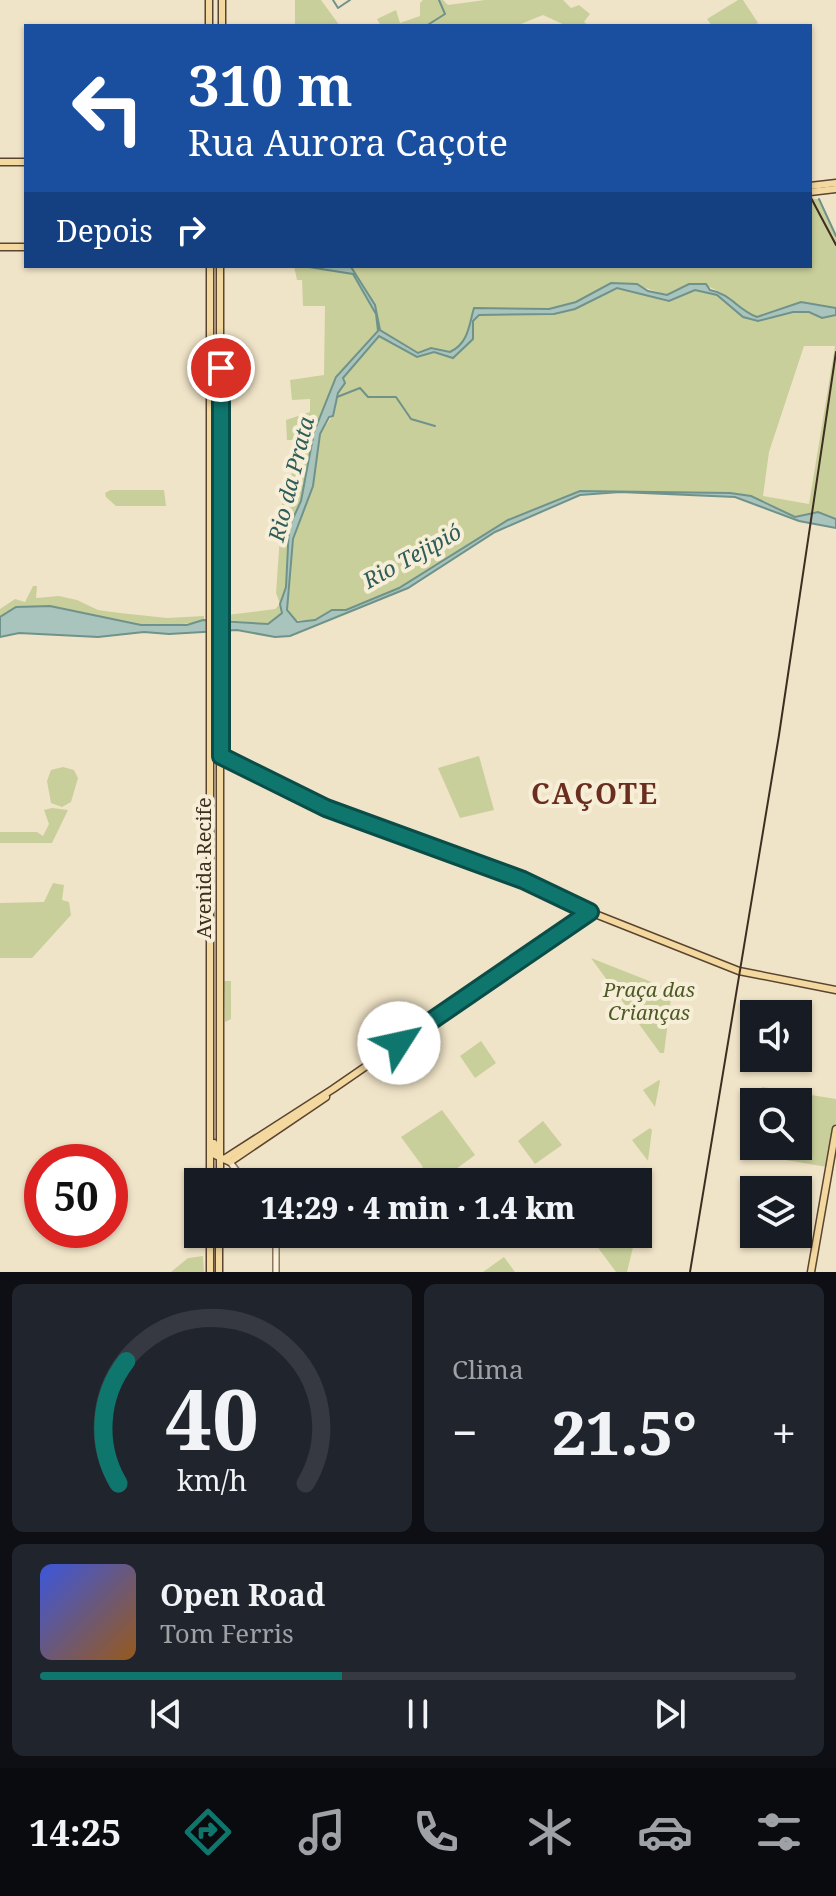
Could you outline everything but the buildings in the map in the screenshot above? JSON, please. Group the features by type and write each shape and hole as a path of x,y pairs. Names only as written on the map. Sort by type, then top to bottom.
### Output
{"main road":[{"path":"209,0 209,24"},
{"path":"222,0 222,24"},
{"path":"0,162 24,162"},
{"path":"812,186 836,183"},
{"path":"812,192 836,189"},
{"path":"0,247 24,247"},
{"name":"Avenida Recife","path":"210,268 210,1168"},
{"name":"Avenida Recife","path":"220,268 223,1168"},
{"path":"221,756 355,820 523,880 590,912 740,971 836,990"},
{"path":"225,1160 590,912"},
{"path":"209,1080 214,1151 225,1160"},
{"path":"225,1160 333,1089"},
{"path":"811,1272 836,1129"},
{"path":"221,1145 235,1152"},
{"path":"210,1248 210,1272"},
{"path":"219,1248 219,1272"}],"street":[{"path":"225,1160 232,1168"},
{"path":"276,1248 276,1272"}],"green space":[{"path":"295,0 321,0 339,24 295,24"},
{"path":"423,0 443,0 448,5 485,0 563,0 571,8 579,5 590,14 584,22 586,24 563,24 543,15 521,24 380,24 377,19 396,10 400,23 420,16"},
{"path":"743,0 758,23 711,24 707,19"},
{"path":"812,199 819,199 836,236 836,308 802,303 757,317 709,287 691,285 667,295 637,285 611,283 576,302 549,309 475,309 464,339 456,348 450,352 431,348 418,353 380,330 375,305 351,268 812,268"},
{"path":"294,268 353,274 376,314 378,331 336,377 314,432 301,501 289,527 286,588 280,604 276,593 283,493 291,487 293,440 287,440 286,420 310,412 310,399 292,400 290,380 324,375 325,306 303,306 302,280 297,280"},
{"path":"617,288 667,299 695,290 717,295 748,319 758,321 793,312 836,315 836,519 818,512 795,517 736,494 580,491 508,520 399,588 346,610 332,610 315,620 295,620 287,608 291,552 296,528 313,486 320,434 333,415 343,378 375,339 382,335 417,357 434,352 453,358 473,339 473,321 479,315 554,314 575,309","holes":["804,346 835,346 809,504 763,496 769,452"]},
{"path":"111,490 164,490 166,506 116,506 106,497 105,493"},
{"path":"33,586 37,586 36,598 59,596 98,610 167,618 204,616 204,620 171,625 134,625 41,606 13,610 0,617 0,609 15,599 25,602"},
{"path":"280,604 282,613 268,624 227,620 227,615 275,609"},
{"path":"479,756 494,810 460,818 438,768"},
{"path":"63,767 74,770 78,778 71,802 62,807 51,803 47,781 51,770"},
{"path":"44,810 68,810 52,843 0,843 0,832 37,832 43,836 49,824"},
{"path":"53,883 64,885 62,900 69,902 71,915 32,958 0,958 0,903 44,902"},
{"name":"Praça das Crianças","path":"591,958 672,990 664,1053 660,1053"},
{"path":"224,981 231,981 231,1019 225,1022"},
{"path":"481,1041 496,1063 475,1078 460,1056"},
{"path":"660,1081 655,1107 643,1090"},
{"path":"812,1095 836,1099 836,1122 827,1167 786,1160 812,1160"},
{"path":"442,1110 475,1155 457,1168 422,1168 401,1137"},
{"path":"543,1121 562,1145 535,1164 518,1141"},
{"path":"650,1128 652,1130 648,1161 632,1140"},
{"path":"598,1248 633,1248 627,1272 616,1272"},
{"path":"203,1256 204,1272 171,1272 188,1258"},
{"path":"504,1257 515,1272 483,1272"}],"water":[{"path":"315,268 352,268 375,305 380,330 418,353 431,348 450,352 461,344 474,308 549,309 576,302 611,283 637,284 648,291 667,295 689,284 706,284 710,290 724,295 757,317 801,302 836,308 836,315 822,318 809,312 793,312 758,321 743,317 717,295 695,290 669,301 617,288 575,309 554,314 479,315 473,321 473,339 453,358 434,352 417,357 379,336 343,378 345,383 338,393 333,416 329,417 320,434 313,486 293,539 287,610 297,622 315,620 332,610 346,610 399,588 508,520 580,491 730,493 751,496 795,517 818,512 836,519 836,528 799,521 735,497 620,492 580,495 495,532 408,588 290,636 275,637 237,630 169,634 144,632 98,637 19,633 0,637 0,617 16,607 50,606 141,625 187,625 203,620 268,624 282,613 280,604 286,587 289,527 301,501 314,432 336,377 378,331 376,314 353,274"}],"waterway":[{"path":"333,0 338,8 350,0"},
{"path":"429,24 445,14 439,0"},
{"path":"819,199 836,236"},
{"path":"337,397 360,388 368,397 396,397 411,419 435,426"}],"tram line":[{"path":"812,200 836,245"},
{"path":"690,1272 779,735 836,352"}],"district":[{"name":"CAÇOTE","path":"595,794"}],"route":[{"path":"221,368 221,756 326,808 523,880 590,912 563,927 399,1043"}],"water label":[{"name":"Rio da Prata","path":"291,479"},
{"name":"Rio Tejipió","path":"412,556"}]}
